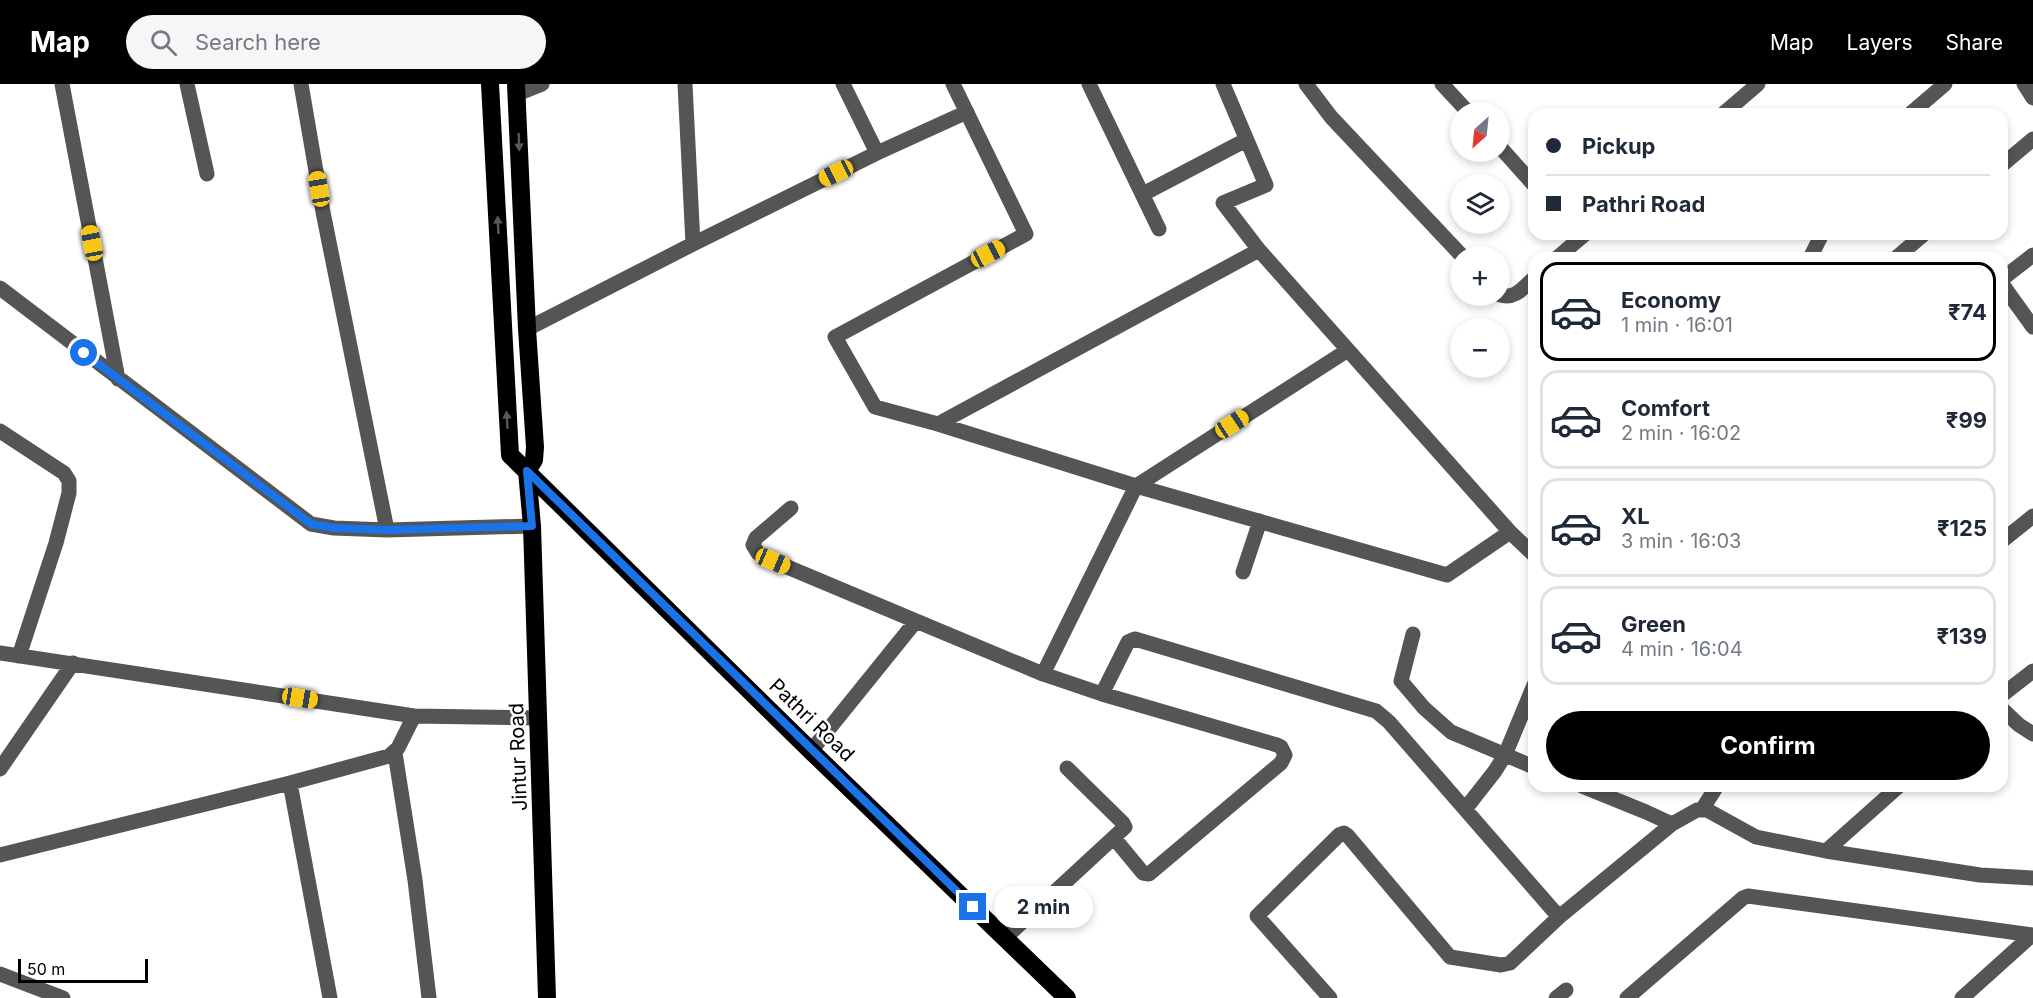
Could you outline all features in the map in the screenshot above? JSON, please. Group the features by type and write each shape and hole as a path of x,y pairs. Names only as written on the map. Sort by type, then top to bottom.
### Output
{"highway":[{"name":"Pathri Road","path":"490,84 510,455 811,751 1067,998"},
{"path":"517,89 527,329 535,452 534,460 527,471"},
{"name":"Jintur Road","path":"527,471 532,520 547,998"}],"street":[{"path":"62,84 118,379"},
{"path":"187,84 207,174"},
{"path":"301,84 323,212 387,530"},
{"path":"517,89 542,84"},
{"path":"685,84 693,244"},
{"path":"843,84 877,153"},
{"path":"953,84 1026,234 835,337 874,407 938,424 1136,486 1447,575 1510,532"},
{"path":"1089,84 1159,229"},
{"path":"1223,84 1266,185 1223,203 1259,250 1510,532 1528,549"},
{"path":"1306,84 1331,117 1453,246"},
{"path":"1442,84 1459,102"},
{"path":"1730,108 1758,84"},
{"path":"1917,108 1945,84"},
{"path":"2024,84 2033,98"},
{"path":"527,329 877,153 967,112"},
{"path":"2008,160 2033,139"},
{"path":"1143,194 1246,140"},
{"path":"1510,158 1528,178"},
{"path":"1564,252 1577,240"},
{"path":"1903,252 1917,240"},
{"path":"938,424 1259,250"},
{"path":"2008,274 2033,255"},
{"path":"1510,296 1528,283"},
{"path":"0,288 304,520 327,527 387,530 532,520"},
{"path":"2008,292 2033,327"},
{"path":"1043,674 1136,486 1348,350"},
{"path":"0,430 64,473 69,481 69,493 56,543 19,656"},
{"path":"791,508 756,538 753,545 758,553 1043,674 1102,694 1277,745 1284,751 1285,755 1281,763 1149,874 1143,873 1114,838"},
{"path":"2008,536 2033,516"},
{"path":"1243,572 1260,521"},
{"path":"811,751 916,621"},
{"path":"1413,634 1401,674 1404,686 1451,732 1528,765"},
{"path":"1102,694 1128,642 1132,639 1368,707 1389,722 1559,917"},
{"path":"0,653 414,716 539,718"},
{"path":"0,769 73,663"},
{"path":"2008,690 2033,670"},
{"path":"1466,808 1505,755 1528,699"},
{"path":"2008,714 2033,734"},
{"path":"414,716 395,753 415,880 429,998"},
{"path":"0,855 290,783 395,753"},
{"path":"1005,939 1124,828 1124,825 1067,768"},
{"path":"290,783 330,998"},
{"path":"1596,792 1672,824"},
{"path":"1324,996 1257,916 1341,834 1348,836 1452,958 1502,964 1510,963 1559,917 1672,824 1703,808 1713,792"},
{"path":"1826,851 1892,792"},
{"path":"1703,808 1752,836 1826,851 1989,876 2033,878"},
{"path":"1627,998 1748,896 2033,935"},
{"path":"1962,998 2033,935"},
{"path":"0,974 63,998"}],"route":[{"path":"84,353 311,524 334,528 387,530 532,526 527,471 973,907"}]}
